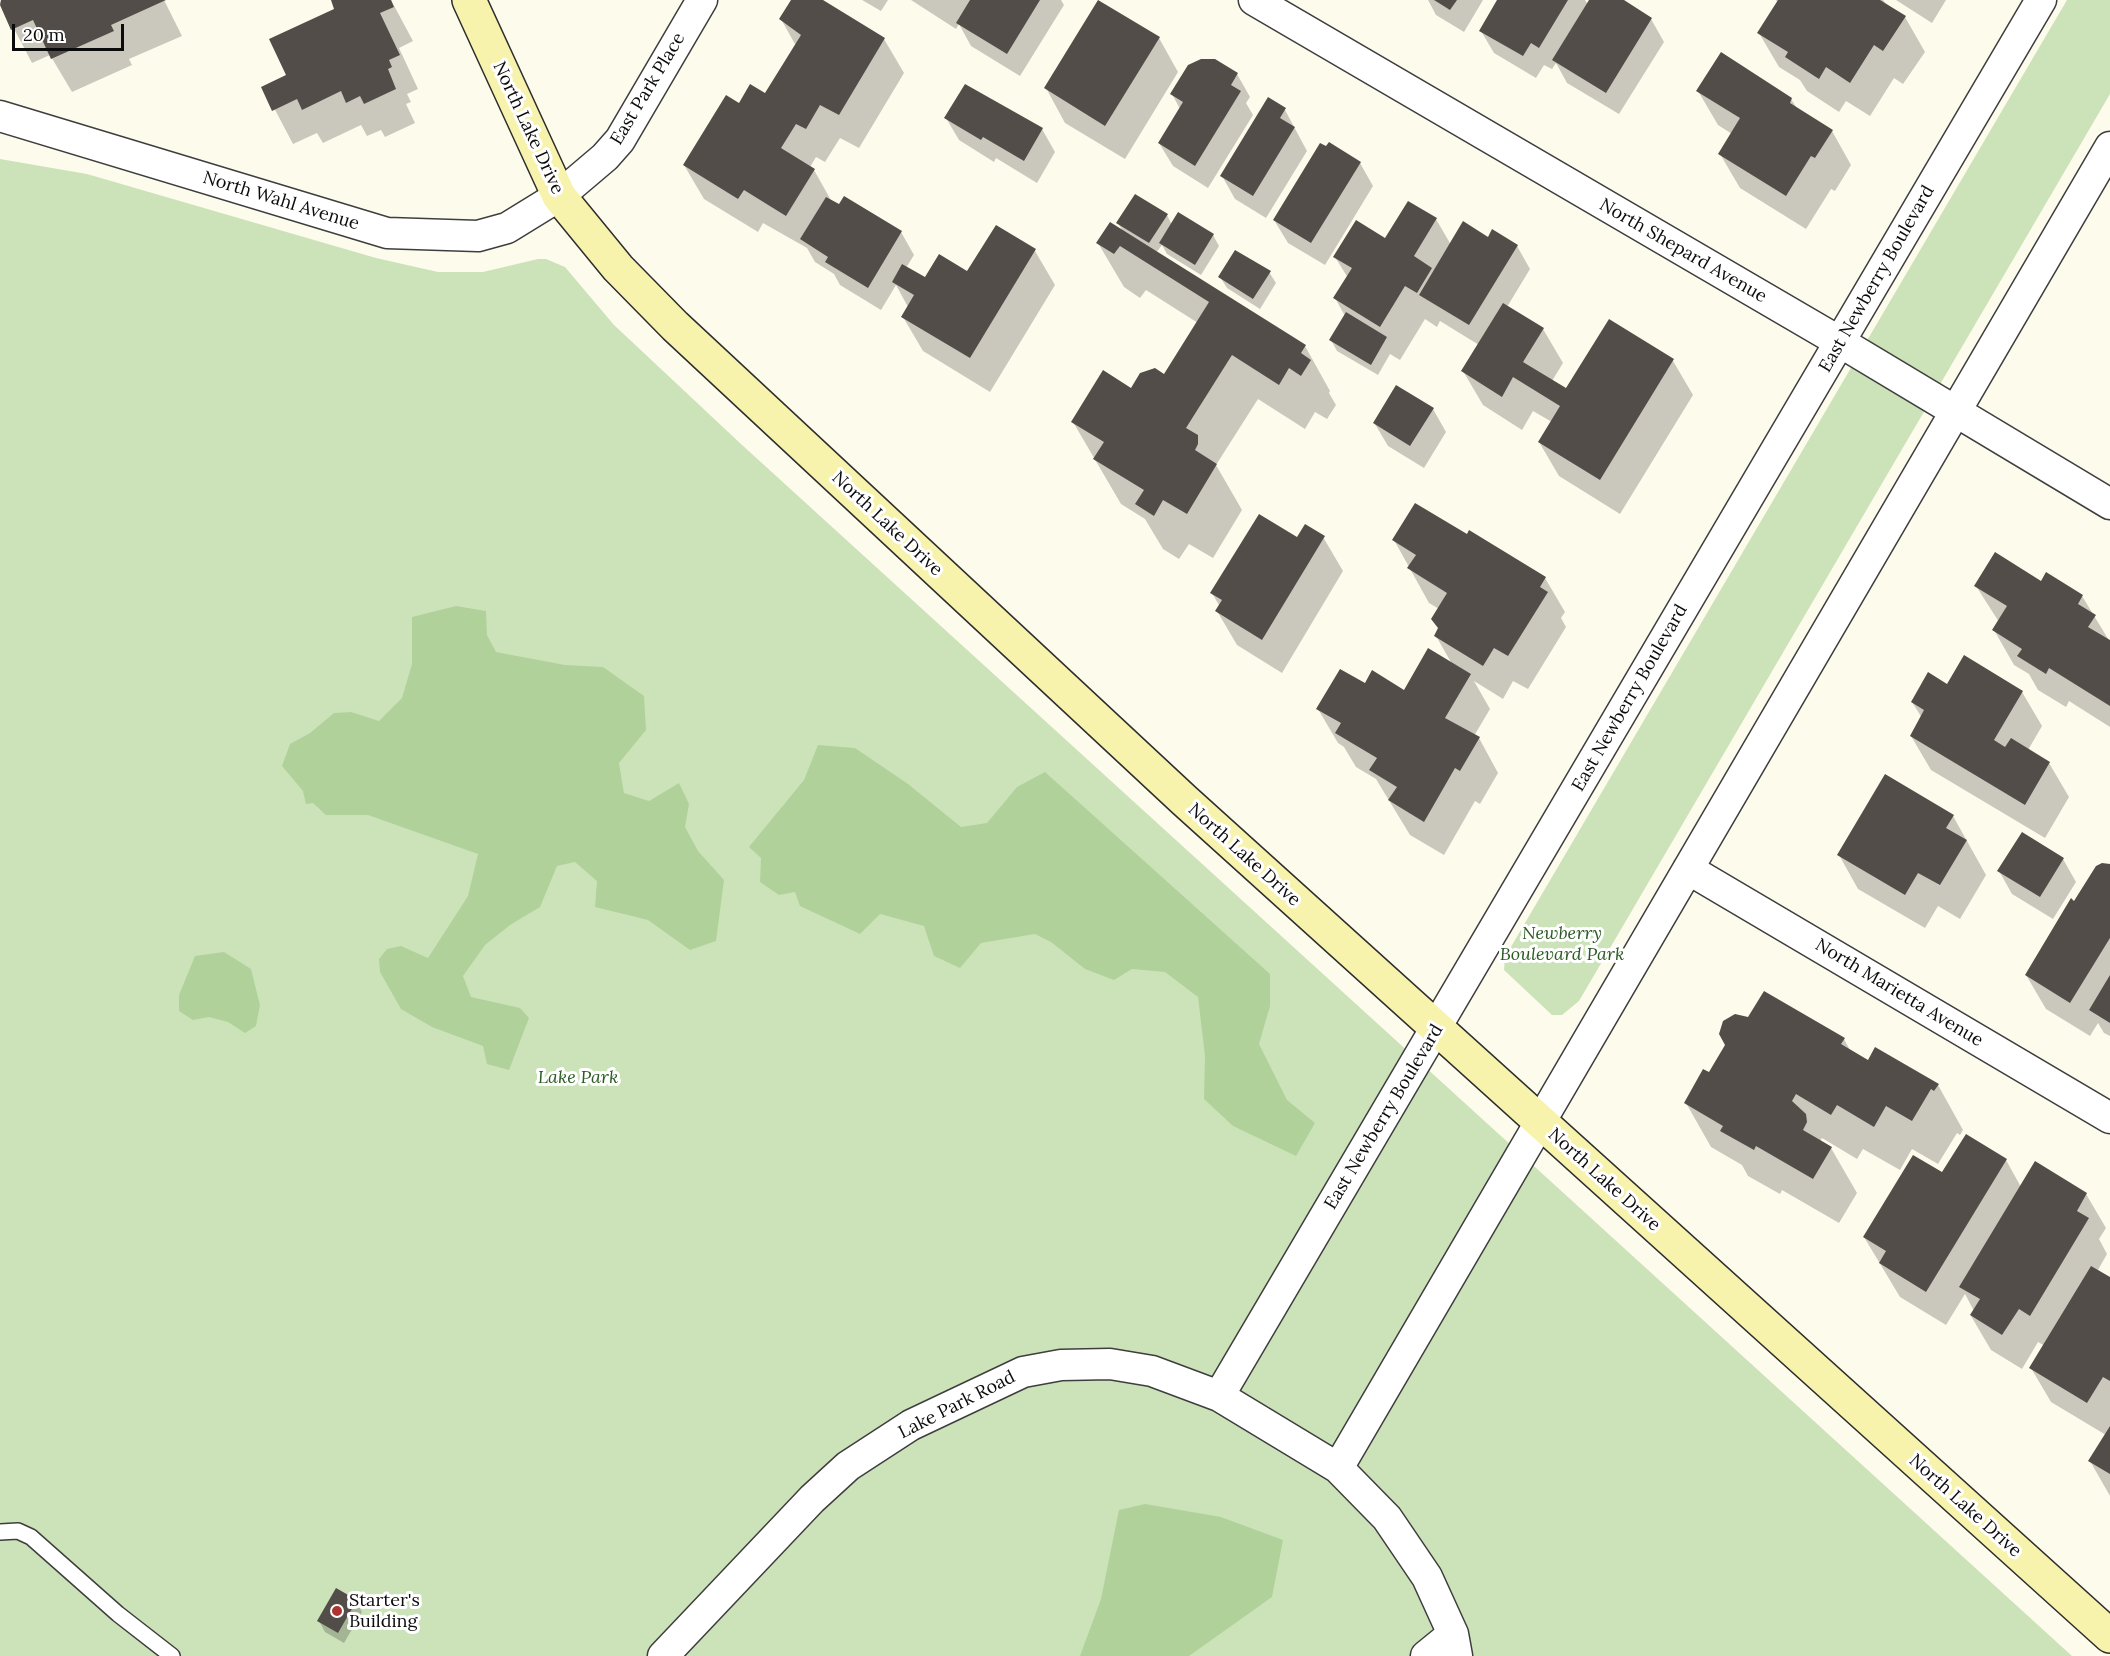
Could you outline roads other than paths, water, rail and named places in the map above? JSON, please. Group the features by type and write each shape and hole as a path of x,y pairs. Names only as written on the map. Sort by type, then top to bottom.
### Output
{"main road":[{"name":"North Lake Drive","path":"469,0 559,196 618,268 675,326 1184,800 2110,1636"}],"street":[{"name":"East Park Place","path":"559,196 605,157 620,140 702,0"},
{"name":"North Shepard Avenue","path":"1254,0 1840,342 2110,504"},
{"name":"East Newberry Boulevard","path":"1219,1396 2041,0"},
{"name":"North Wahl Avenue","path":"0,116 387,233 478,236 507,228 559,196"},
{"path":"1338,1468 2110,147"},
{"name":"North Marietta Avenue","path":"1688,869 2110,1118"},
{"name":"Lake Park Road","path":"663,1656 812,1499 848,1466 911,1425 986,1388 1032,1371 1061,1365 1110,1364 1152,1371 1219,1396 1338,1468 1387,1518 1427,1577 1455,1645"},
{"path":"1426,1656 1455,1645"}],"lane":[{"path":"0,1532 18,1531 31,1537 118,1614 172,1656"}],"place":[{"name":"Starter's Building","path":"337,1611"}],"park label":[{"name":"Newberry Boulevard Park","path":"1562,944"},
{"name":"Lake Park","path":"578,1078"}]}
